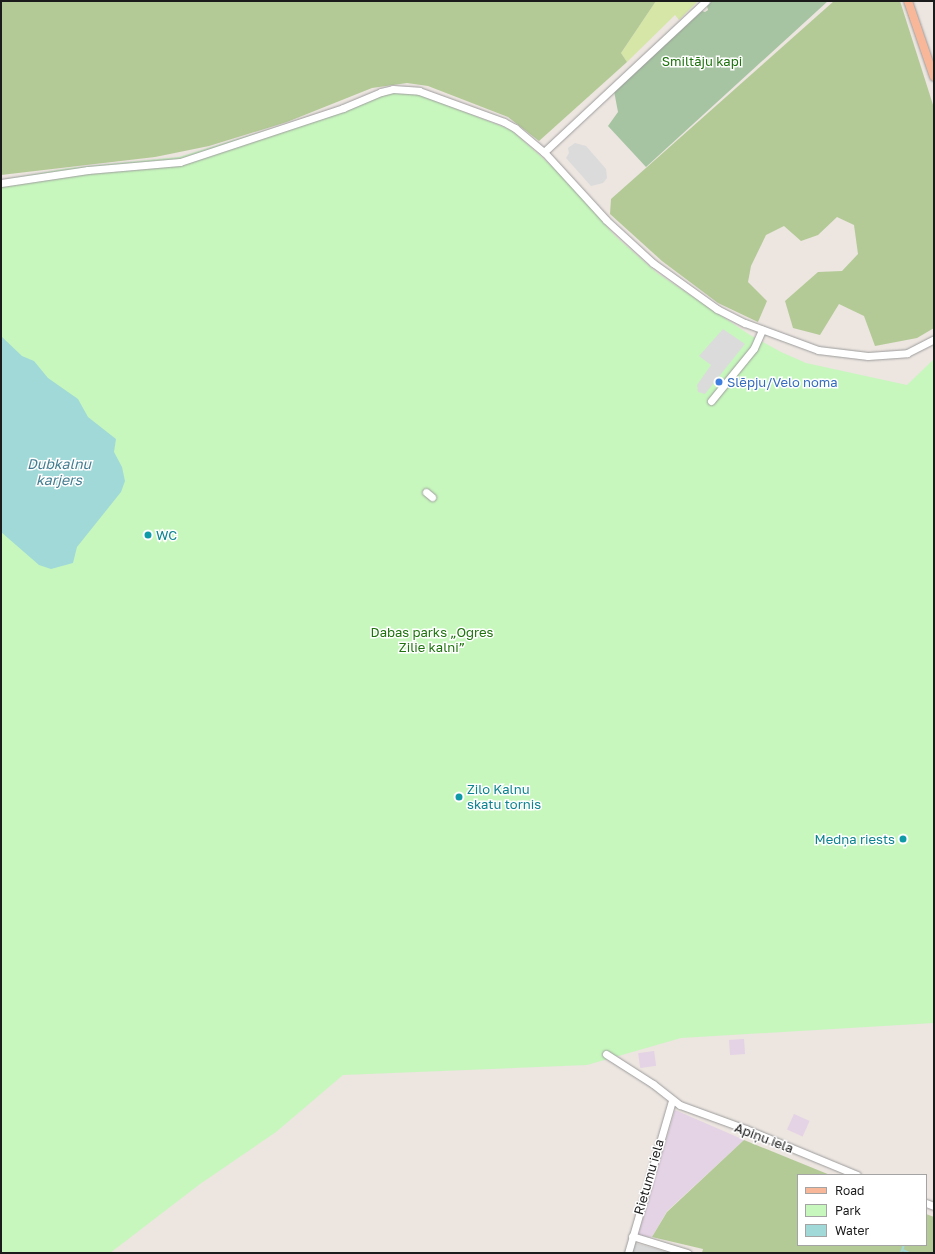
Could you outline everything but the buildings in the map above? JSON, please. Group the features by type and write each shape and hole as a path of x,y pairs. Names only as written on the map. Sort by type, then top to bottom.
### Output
{"main road":[{"path":"908,1 934,77"}],"street":[{"path":"544,152 706,1"},
{"path":"1,183 88,170 180,162 393,88 419,91 504,122 544,152 606,220 653,263 717,309 762,330 818,350 868,356 907,353 934,339"},
{"path":"711,401 754,348 762,330"},
{"path":"426,492 432,497"},
{"name":"Apiņu iela","path":"606,1054 653,1084 672,1100 855,1174"},
{"name":"Rietumu iela","path":"628,1253 672,1100"},
{"path":"632,1236 687,1253"}],"shaded area":[{"path":"575,143 586,146 606,169 607,178 603,183 591,186 566,158 569,153 568,148"},
{"path":"723,329 745,344 705,394 698,392 697,385 711,365 699,356"},
{"path":"744,1039 745,1054 730,1055 729,1040"},
{"path":"654,1051 656,1066 640,1068 638,1053"},
{"path":"675,1110 744,1140 667,1211 652,1237 638,1236"},
{"path":"794,1114 810,1121 803,1136 787,1130"},
{"path":"635,1243 671,1253 632,1253"}],"green space":[{"path":"1,1 656,1 621,53 627,62 539,141 508,117 428,86 407,83 372,88 287,122 209,146 155,157 1,175"},
{"path":"656,1 698,1 679,20 675,15 627,62 621,53"},
{"name":"Smiltāju kapi","path":"712,1 828,1 646,167 608,126 618,112 614,91 702,11 705,12 708,10 707,6"},
{"path":"834,1 900,1 934,108 934,328 917,338 875,346 864,316 839,304 820,335 793,328 785,301 818,272 842,271 858,254 854,225 837,217 818,235 801,241 784,226 766,235 751,266 748,282 767,301 758,322 718,303 662,261 610,214 611,199"},
{"name":"Dabas parks „Ogres Zilie kalni”","path":"394,91 419,94 511,130 564,177 615,236 657,273 750,335 781,352 806,363 907,385 934,359 934,1023 681,1038 587,1065 343,1075 276,1132 200,1184 110,1253 1,1253 1,180 69,168 179,157"},
{"path":"744,1140 828,1174 797,1174 797,1246 927,1246 927,1214 934,1217 934,1253 702,1253 703,1249 652,1237 667,1212"}],"water":[{"name":"Dubkalnu karjers","path":"1,336 22,356 34,361 48,378 78,399 88,417 116,439 114,452 122,467 125,481 121,492 77,547 73,563 51,569 39,565 1,532"}],"waterway":[{"path":"901,1253 904,1246"},
{"path":"903,1250 910,1253"}],"place":[{"name":"Slēpju/Velo noma","path":"719,382"},
{"name":"WC","path":"148,535"},
{"name":"Zilo Kalnu skatu tornis","path":"459,797"},
{"name":"Medņa riests","path":"903,839"}]}
